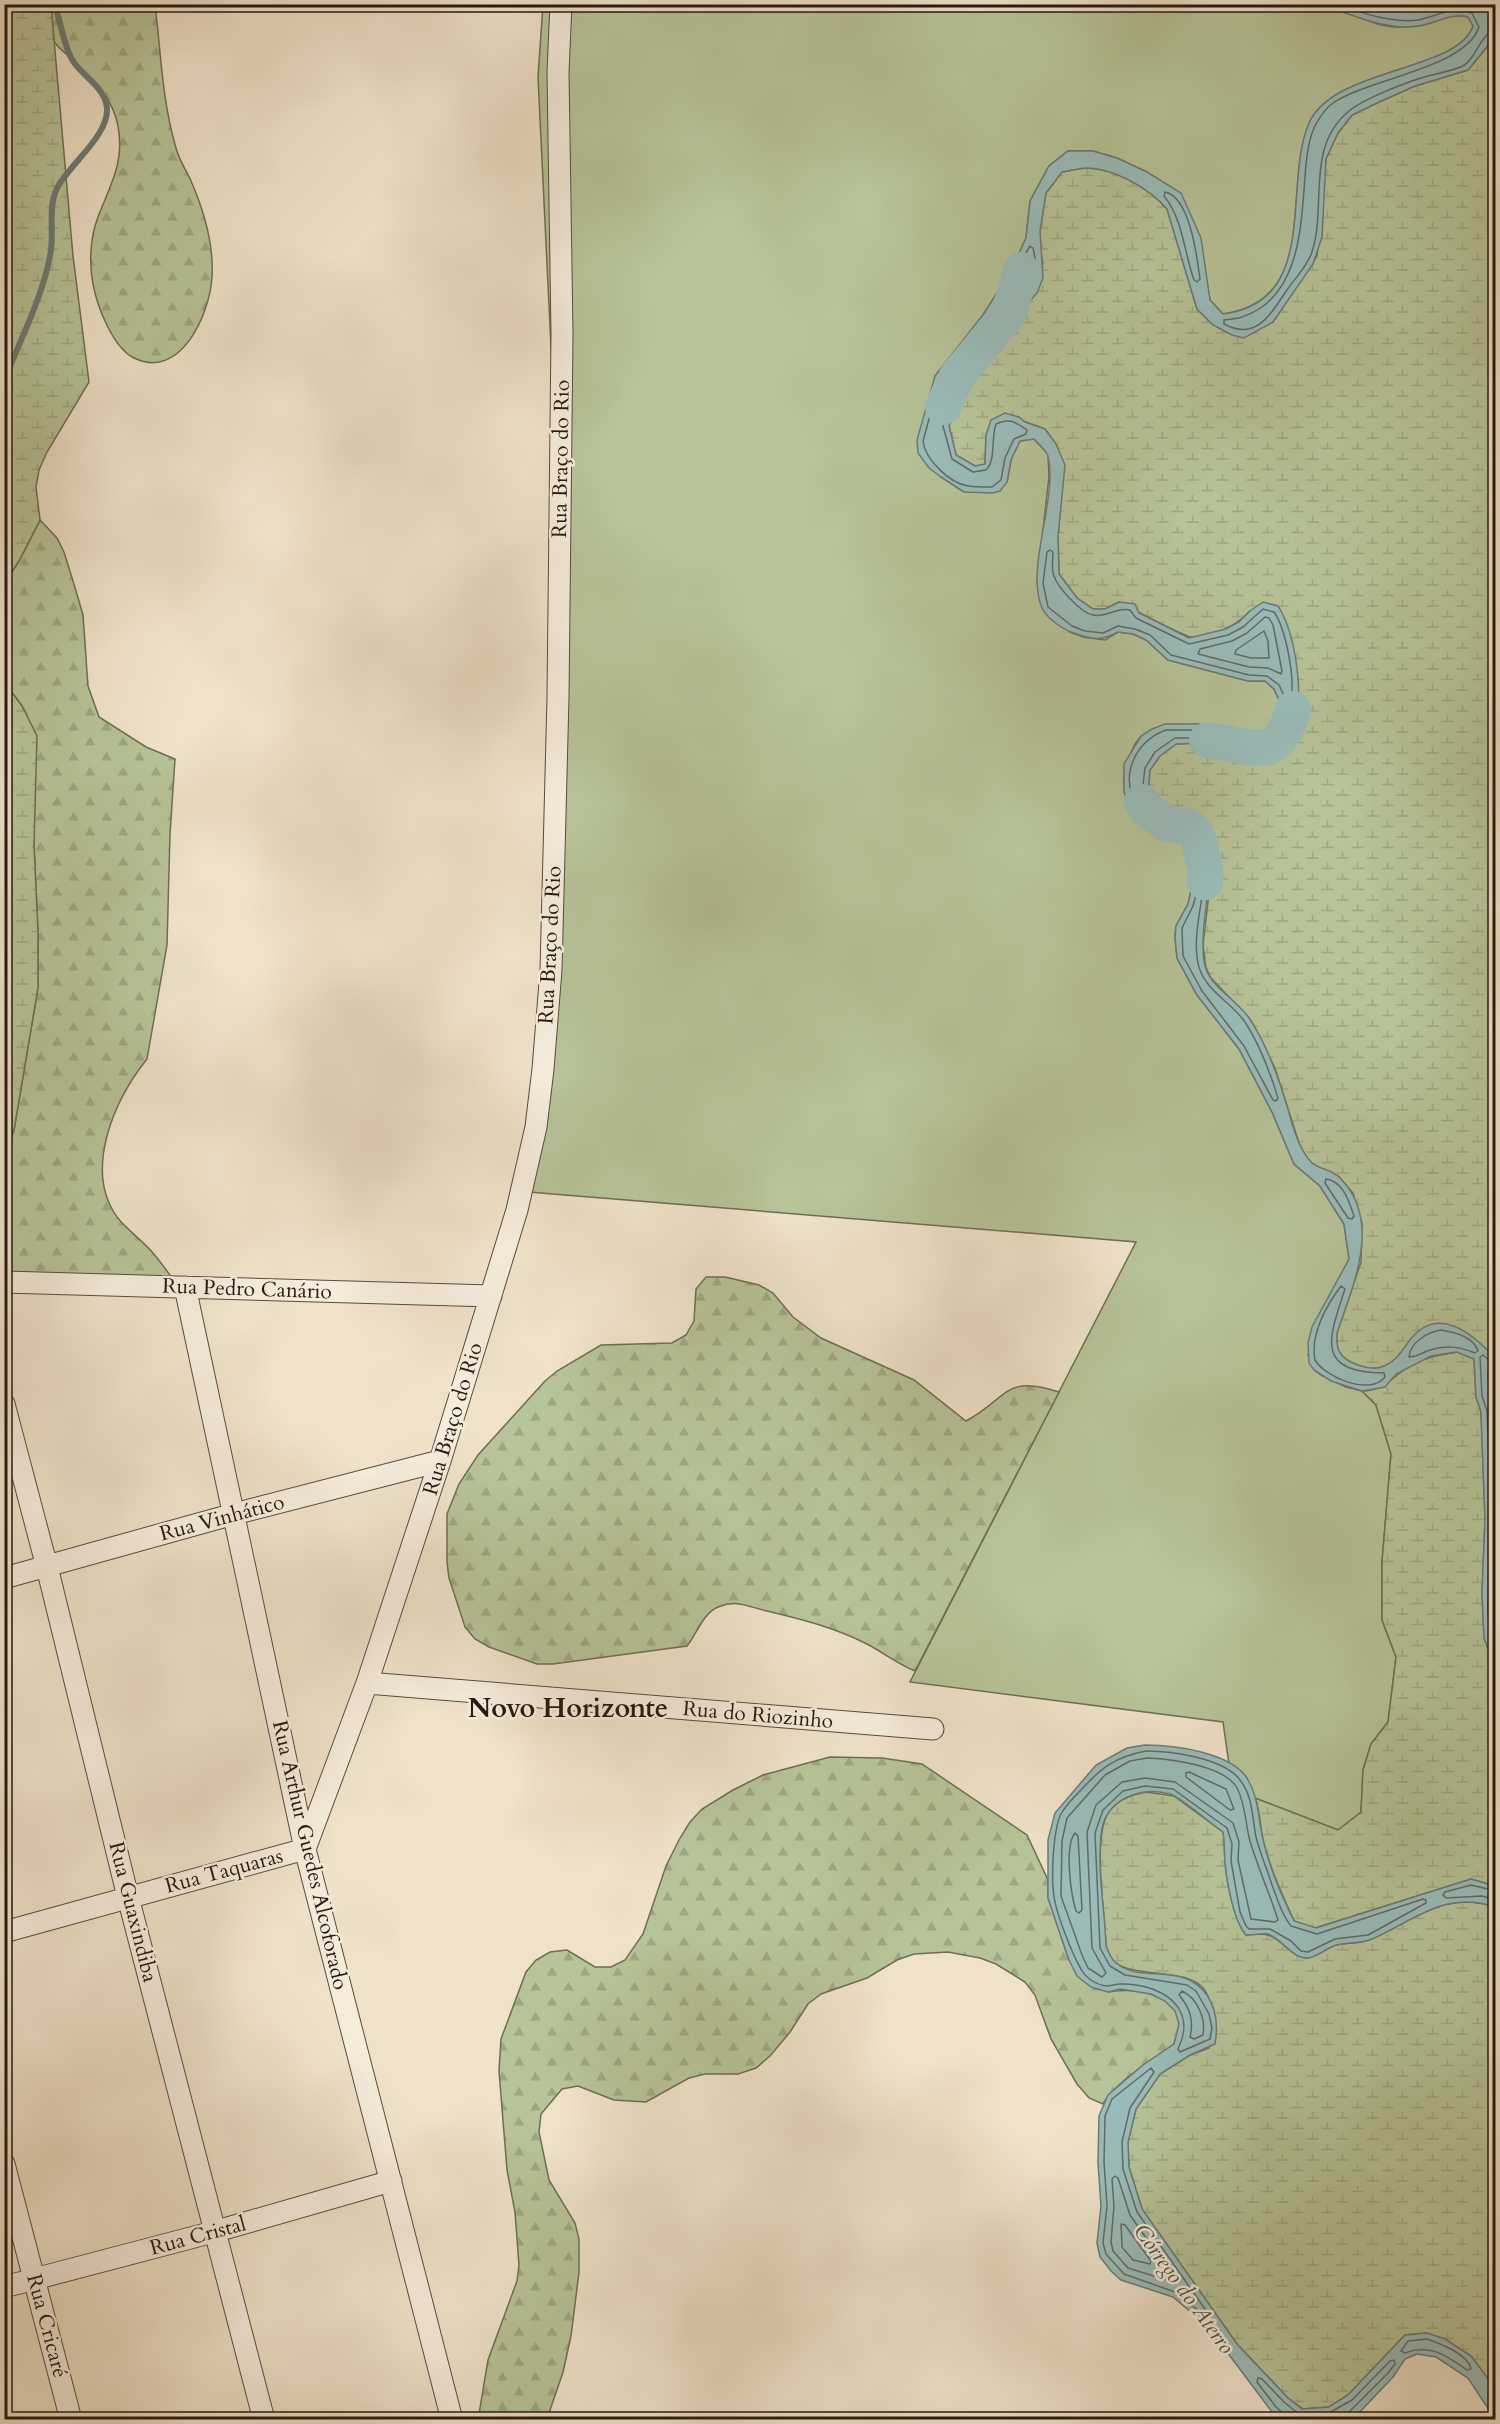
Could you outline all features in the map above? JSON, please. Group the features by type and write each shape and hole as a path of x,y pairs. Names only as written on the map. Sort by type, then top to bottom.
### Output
{"street":[{"name":"Rua Braço do Rio","path":"305,1849 367,1683 440,1461 517,1210 536,1127 551,970 558,697 562,334 558,72 561,4"},
{"name":"Rua Pedro Canário","path":"4,1281 490,1296"},
{"name":"Rua Arthur Guedes Alcoforado","path":"185,1287 305,1849 452,2420"},
{"name":"Rua Guaxindiba","path":"4,1404 47,1567 128,1897 217,2231 264,2420"},
{"name":"Rua Vinhático","path":"4,1578 234,1514 440,1461"},
{"name":"Rua do Riozinho","path":"367,1683 933,1729"},
{"name":"Rua Taquaras","path":"4,1932 305,1849"},
{"name":"Rua Cricaré","path":"4,2163 71,2420"},
{"name":"Rua Cristal","path":"4,2287 35,2281 391,2181"}],"green space":[{"path":"5,4 51,5 73,256 89,382 47,452 39,470 36,487 40,520 19,561 5,582"},
{"path":"1338,4 1340,11 1384,25 1408,27 1460,16 1468,17 1473,26 1463,41 1445,53 1344,91 1324,105 1310,123 1302,149 1293,237 1286,264 1274,287 1254,304 1223,314 1210,300 1206,279 1147,172 1117,158 1093,151 1068,151 1049,166 1030,201 1026,238 1011,271 983,315 935,376 941,477 964,492 1007,482 1011,460 1019,441 1034,439 1048,454 1049,477 1037,583 1055,621 1070,632 1083,637 1105,640 1118,632 1133,634 1146,640 1168,660 1248,681 1265,681 1274,689 1281,704 1285,723 1275,730 1260,734 1242,733 1197,724 1161,728 1145,734 1131,752 1125,772 1124,786 1133,807 1142,816 1152,824 1186,842 1192,860 1194,877 1188,904 1176,926 1177,958 1197,995 1239,1049 1272,1112 1294,1164 1320,1186 1344,1224 1349,1259 1308,1355 1314,1370 1346,1387 1362,1391 1376,1405 1391,1454 1382,1562 1382,1620 1396,1657 1388,1722 1371,1744 1363,1770 1361,1813 1338,1830 1255,1798 1243,1773 1229,1764 1223,1722 910,1682 1136,1242 529,1192 536,1166 559,513 538,77 543,5"},
{"path":"51,5 155,5 171,130 179,157 204,216 210,240 212,265 210,292 199,325 179,352 166,360 151,363 126,353 113,336 98,303 92,276 92,242 95,225 118,163 120,139 118,126 111,106 100,88 55,43 52,32"},
{"path":"1495,32 1495,1358 1411,1339 1393,1361 1380,1368 1374,1368 1360,1366 1347,1360 1342,1356 1337,1345 1337,1333 1361,1262 1362,1223 1353,1193 1338,1176 1315,1167 1308,1160 1299,1143 1275,1068 1249,1018 1211,978 1206,968 1203,945 1211,875 1211,852 1191,830 1165,817 1148,794 1150,770 1160,756 1176,744 1200,743 1233,749 1296,719 1298,680 1250,611 1238,622 1224,630 1191,637 1119,602 1105,609 1093,609 1077,598 1059,574 1058,537 1064,465 1056,444 1045,429 1026,422 986,435 985,465 975,466 956,455 949,426 972,350 1013,308 1026,305 1043,263 1039,247 1046,193 1062,172 1086,168 1108,171 1141,187 1160,201 1167,209 1197,309 1213,325 1273,322 1317,256 1326,159 1338,133 1352,115 1415,86 1468,70 1486,48"},
{"path":"40,520 57,538 73,581 83,615 88,686 99,717 146,747 175,759 167,945 147,1059 135,1075 114,1114 103,1156 103,1178 107,1198 117,1217 153,1253 173,1279 5,1275 4,1156 14,1130 38,988 38,932 34,845 22,706 5,683 5,582 19,561"},
{"path":"5,683 22,706 37,736 34,845 38,988 14,1130 5,1156"},
{"path":"706,1277 725,1277 759,1285 773,1293 793,1317 821,1338 914,1380 966,1421 1016,1387 1041,1387 1059,1392 915,1671 843,1633 737,1604 718,1607 708,1614 687,1646 553,1664 537,1664 489,1647 475,1639 465,1627 449,1578 447,1514 459,1484 478,1455 545,1381 557,1371 601,1345 672,1343 686,1335 694,1321 696,1289"},
{"path":"1457,1352 1474,1359 1476,1397 1481,1412 1485,1519 1482,1594 1484,1638 1488,1649 1496,1659 1495,1886 1471,1879 1315,1928 1294,1921 1268,1857 1255,1798 1338,1830 1361,1812 1363,1770 1371,1744 1388,1722 1396,1657 1382,1620 1382,1562 1391,1454 1376,1405 1362,1391 1378,1388 1417,1362"},
{"path":"830,1757 882,1758 922,1764 1027,1835 1048,1880 1048,1898 1069,1960 1108,1992 1140,1992 1162,1999 1171,2006 1177,2014 1179,2025 1174,2044 1125,2080 1103,2104 1089,2098 1077,2084 1051,2039 1035,1995 1025,1982 996,1964 980,1958 948,1952 914,1954 897,1960 867,1978 821,1994 808,2004 790,2032 770,2056 756,2068 738,2074 705,2074 689,2078 646,2102 614,2100 578,2086 562,2089 541,2114 539,2132 549,2180 575,2223 579,2239 579,2272 571,2336 563,2372 547,2419 478,2420 488,2360 517,2281 519,2265 515,2212 507,2170 499,2071 501,2039 526,1972 536,1960 550,1952 567,1950 595,1967 611,1967 625,1960 643,1934 666,1866 680,1838 702,1809 763,1775"},
{"path":"1146,1792 1174,1796 1223,1832 1229,1889 1234,1911 1242,1929 1246,1935 1263,1934 1273,1937 1302,1957 1314,1956 1336,1945 1368,1941 1416,1916 1445,1905 1460,1902 1495,1907 1495,2388 1471,2356 1445,2339 1426,2333 1405,2335 1348,2395 1329,2407 1303,2409 1288,2398 1237,2344 1142,2209 1129,2167 1128,2142 1136,2109 1160,2074 1190,2055 1209,2048 1210,2019 1209,2001 1204,1989 1195,1982 1168,1974 1125,1968 1114,1961 1106,1946 1100,1860 1103,1827 1107,1815 1114,1806 1129,1797"}],"water":[{"path":"1338,5 1391,5 1410,9 1425,5 1495,5 1495,32 1486,48 1468,70 1415,86 1352,115 1338,133 1326,159 1322,237 1313,264 1273,322 1244,338 1232,335 1213,325 1197,309 1167,209 1160,201 1141,187 1108,171 1086,168 1062,172 1046,193 1040,231 1043,278 1037,293 1026,305 1013,308 972,351 949,426 956,455 975,466 985,464 986,435 991,420 1005,413 1045,429 1056,444 1065,465 1058,537 1059,574 1077,598 1093,609 1105,609 1119,602 1135,604 1139,613 1189,638 1226,629 1239,622 1263,602 1278,606 1284,617 1293,645 1299,693 1296,720 1288,742 1265,748 1233,749 1200,743 1176,744 1160,756 1150,770 1148,793 1165,816 1191,830 1211,852 1203,941 1203,955 1208,974 1218,987 1244,1011 1267,1049 1296,1136 1305,1154 1315,1165 1340,1178 1353,1195 1360,1214 1361,1254 1337,1333 1337,1344 1342,1356 1359,1366 1379,1368 1396,1358 1421,1329 1432,1324 1443,1324 1455,1326 1466,1332 1495,1358 1495,1659 1484,1638 1482,1594 1485,1519 1481,1412 1476,1397 1474,1359 1457,1352 1431,1356 1396,1374 1385,1387 1362,1391 1331,1381 1314,1370 1309,1363 1308,1343 1312,1327 1349,1259 1344,1224 1320,1186 1294,1164 1272,1112 1239,1049 1197,995 1177,958 1176,926 1188,904 1194,877 1192,860 1186,842 1143,818 1129,804 1124,792 1124,764 1141,736 1165,724 1200,724 1230,732 1268,732 1284,723 1281,704 1274,689 1265,681 1248,681 1168,660 1146,640 1133,634 1118,632 1102,638 1086,637 1070,632 1048,616 1042,608 1037,573 1050,473 1048,456 1034,439 1020,441 1011,460 1007,482 1000,491 993,493 964,492 929,468 918,453 917,440 935,376 983,315 1011,271 1026,238 1030,201 1049,166 1068,151 1093,151 1117,158 1147,172 1181,193 1201,238 1210,300 1223,314 1254,305 1274,288 1286,265 1293,237 1298,177 1309,123 1323,105 1343,91 1445,53 1463,41 1473,26 1468,17 1455,16 1424,25 1398,27 1369,21 1340,11"},
{"path":"1145,1745 1170,1746 1215,1756 1239,1769 1247,1778 1256,1799 1271,1868 1294,1921 1316,1928 1471,1879 1495,1886 1495,1907 1461,1902 1445,1905 1431,1909 1372,1939 1336,1945 1307,1958 1292,1952 1268,1934 1246,1935 1234,1911 1229,1889 1223,1832 1175,1796 1147,1792 1125,1798 1109,1813 1101,1835 1101,1876 1106,1946 1111,1957 1125,1969 1173,1975 1197,1984 1207,1995 1216,2019 1215,2044 1190,2055 1160,2074 1136,2109 1128,2142 1129,2167 1142,2209 1237,2344 1288,2398 1302,2409 1329,2407 1348,2395 1405,2335 1427,2333 1445,2339 1471,2356 1495,2388 1495,2419 1468,2378 1436,2357 1417,2354 1405,2359 1393,2377 1356,2416 1341,2419 1283,2419 1272,2412 1199,2319 1173,2297 1121,2280 1100,2257 1097,2243 1101,2206 1098,2163 1099,2116 1108,2095 1143,2065 1174,2044 1179,2024 1175,2011 1165,2001 1151,1994 1120,1989 1108,1992 1091,1987 1077,1976 1069,1960 1048,1898 1048,1840 1055,1813 1096,1765 1127,1748"}],"waterway":[{"path":"4,381 36,304 46,272 51,247 52,205 57,188 95,139 106,118 107,108 102,94 70,56 54,4"},
{"name":"Córrego do Aterro","path":"943,407 957,376 1010,310 1021,270"},
{"name":"Córrego do Aterro","path":"1207,740 1261,748 1271,745 1280,739 1293,709"},
{"name":"Córrego do Aterro","path":"1142,802 1166,824 1187,826 1193,830 1198,837 1205,869 1205,882"}],"district":[{"name":"Novo Horizonte","path":"568,1708"}]}
